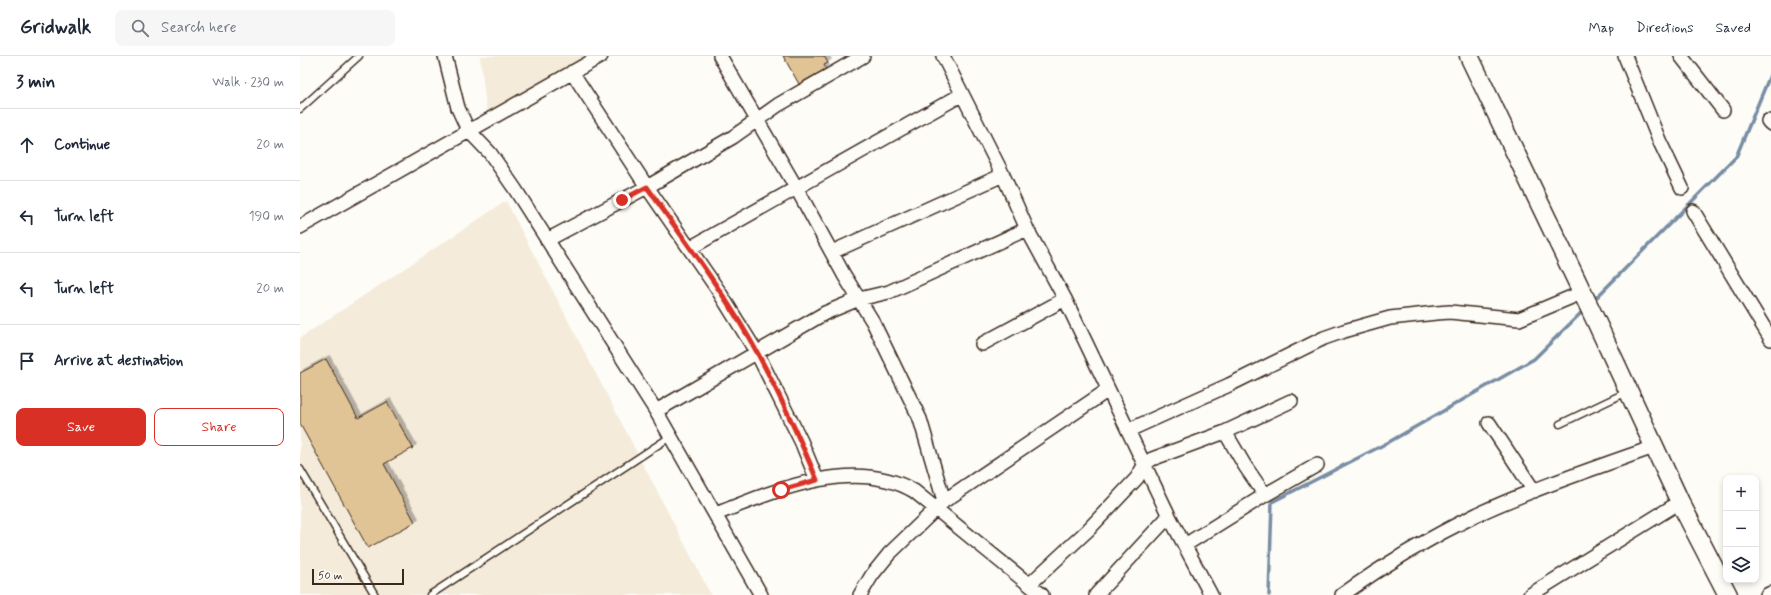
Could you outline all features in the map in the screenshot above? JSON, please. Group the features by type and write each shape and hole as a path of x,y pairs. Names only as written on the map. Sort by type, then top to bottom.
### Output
{"street":[{"path":"445,56 458,108 468,130 490,154 515,189 656,410 761,595"},
{"path":"300,226 601,56"},
{"path":"720,56 756,121 797,188 873,322 914,405 924,430 940,505"},
{"path":"547,240 647,187 733,137 778,106 863,56"},
{"path":"943,56 1003,175 1028,229 1065,299 1144,464 1211,595"},
{"path":"1469,56 1595,319 1680,502 1728,595"},
{"path":"1625,56 1659,140 1682,188"},
{"path":"1680,56 1723,110"},
{"path":"572,72 647,187 690,248 757,353 801,441 817,480"},
{"path":"690,248 961,94"},
{"path":"832,252 1003,175"},
{"path":"1693,211 1771,339"},
{"path":"656,410 826,313 859,299 888,292 1028,229"},
{"path":"1129,430 1229,385 1324,338 1344,330 1390,318 1450,312 1519,319 1583,295"},
{"path":"982,344 1065,299"},
{"path":"861,594 872,575 888,554 940,505 1108,390"},
{"path":"1030,584 1088,530 1137,478 1144,464 1158,456 1225,432 1291,401"},
{"path":"1489,424 1534,491"},
{"path":"1225,432 1245,466 1265,495"},
{"path":"1342,595 1364,579 1446,530 1534,491 1654,447"},
{"path":"1185,545 1265,495 1317,465"},
{"path":"716,514 753,499 802,483 817,480 852,476 891,481 914,490 940,505 1042,595"},
{"path":"1530,595 1546,591 1680,502"},
{"path":"1096,595 1170,516"},
{"path":"1767,595 1771,593"}],"lane":[{"path":"300,109 359,56"},
{"path":"1560,424 1628,391"},
{"path":"430,595 670,437"},
{"path":"300,470 375,595"}],"shaded area":[{"path":"480,56 588,56 487,115"},
{"path":"506,201 711,595 300,595 300,338"}],"building":[{"path":"783,56 824,56 828,63 824,65 826,69 799,84"},
{"path":"326,359 358,418 387,402 413,448 384,464 415,522 368,548 300,424 300,373"}],"waterway":[{"path":"1592,302 1736,157 1771,73"},
{"path":"1269,595 1272,502 1389,442 1534,359 1585,309"}],"route":[{"path":"622,200 647,187 718,290 757,353 801,441 817,480 781,490"}]}
